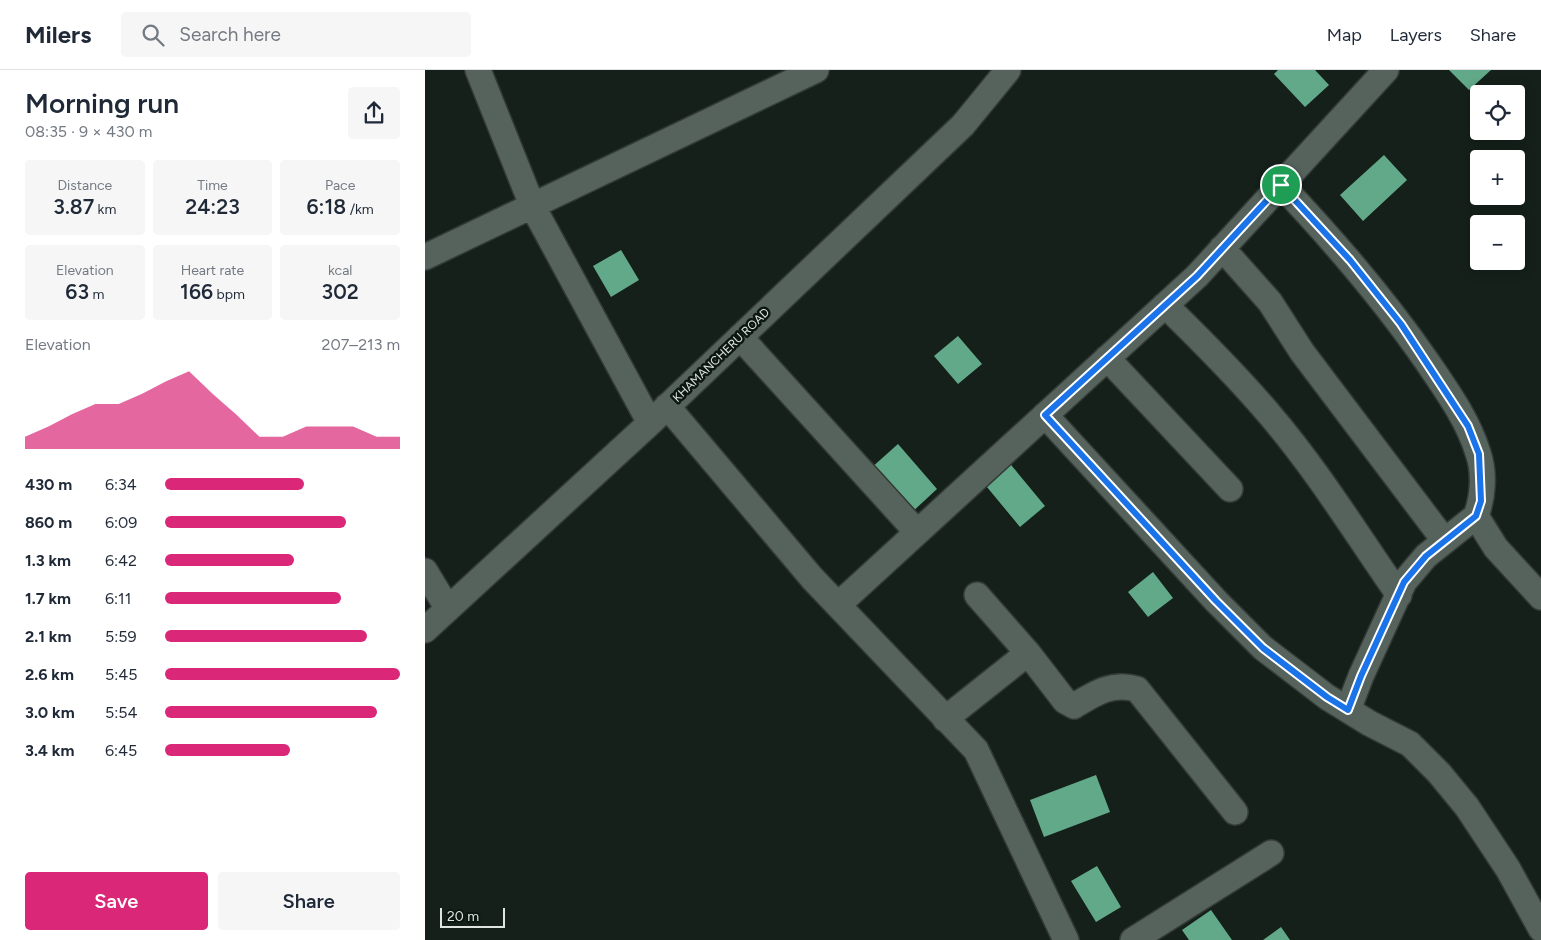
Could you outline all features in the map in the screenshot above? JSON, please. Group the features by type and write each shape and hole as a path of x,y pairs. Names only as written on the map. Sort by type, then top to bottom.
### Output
{"street":[{"path":"479,70 532,205 658,415 975,750 1066,940"},
{"path":"425,257 816,70"},
{"name":"KHAMANCHERU ROAD","path":"425,630 658,415 963,125 1008,70"},
{"path":"838,605 1197,276 1386,70"},
{"path":"1281,185 1350,260 1401,324 1468,426 1479,454 1482,478 1481,501 1476,516 1426,556 1404,582 1361,676 1348,710"},
{"path":"1222,248 1270,302 1302,352 1444,540"},
{"path":"1165,305 1210,349 1271,416 1319,480 1399,595"},
{"path":"740,337 917,532"},
{"path":"1107,358 1230,489"},
{"path":"1045,415 1216,601 1263,648 1327,697 1410,744 1439,773 1467,807 1508,869 1541,929"},
{"path":"1476,516 1496,548 1541,597"},
{"path":"425,571 448,609"},
{"path":"977,595 1028,653 1065,701 1074,706 1109,687 1124,685 1137,689 1235,812"},
{"path":"945,719 1028,653"},
{"path":"1133,940 1271,853"},
{"path":"1537,940 1541,938"}],"building":[{"path":"1278,70 1315,70 1329,85 1305,107 1274,74"},
{"path":"1449,70 1491,70 1474,85 1470,85 1469,90"},
{"path":"1384,155 1407,180 1363,221 1340,195"},
{"path":"621,250 639,280 611,297 593,266"},
{"path":"958,336 982,364 958,384 934,356"},
{"path":"898,444 937,489 910,514 870,469"},
{"path":"1007,460 1045,506 1020,527 982,481"},
{"path":"1153,572 1173,598 1148,617 1128,592"},
{"path":"1096,775 1110,812 1044,837 1030,800"},
{"path":"1097,866 1121,907 1096,922 1071,881"},
{"path":"1211,910 1232,940 1189,940 1182,930"},
{"path":"1281,927 1290,940 1263,940"}],"route":[{"path":"1281,185 1350,260 1401,324 1468,426 1479,454 1482,478 1481,501 1476,516 1452,533 1426,556 1404,582 1361,676 1348,710 1327,697 1263,648 1216,601 1045,415 1197,276 1281,185"}]}
